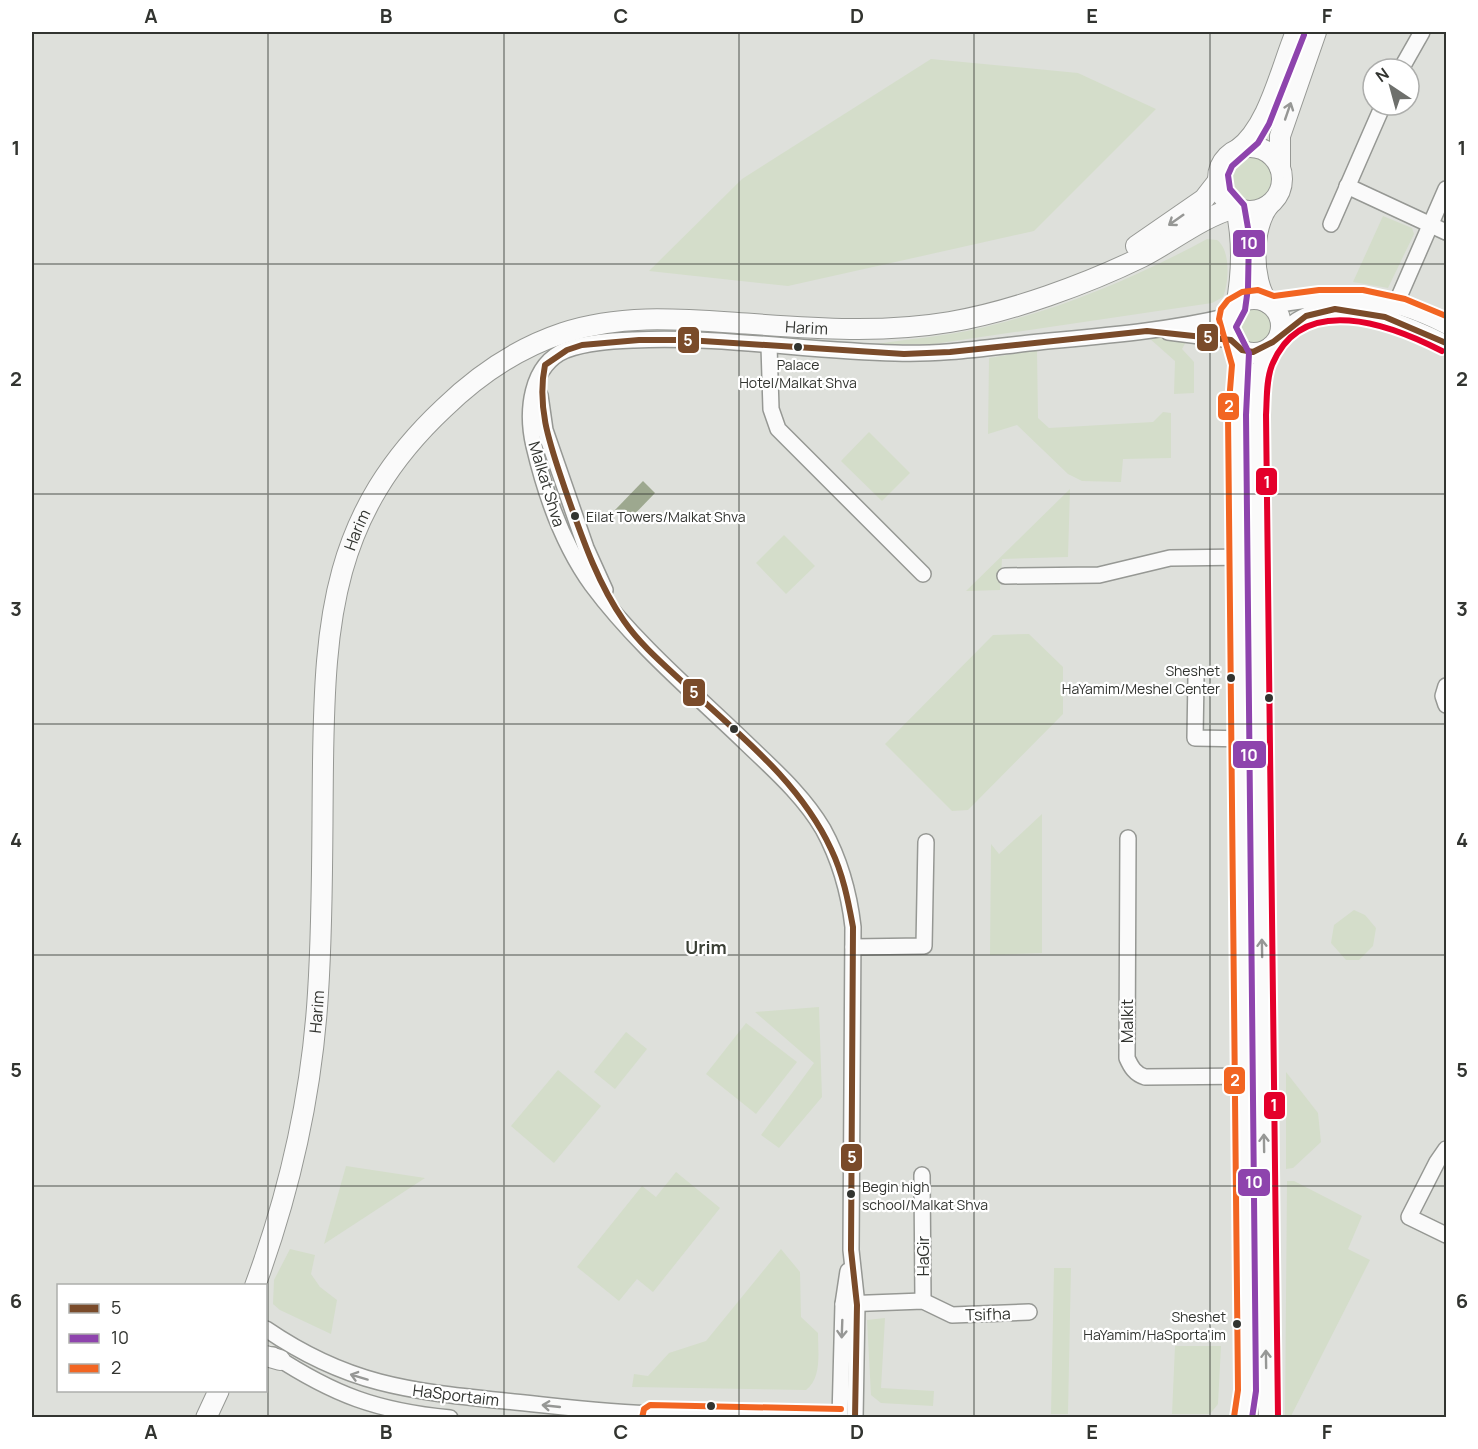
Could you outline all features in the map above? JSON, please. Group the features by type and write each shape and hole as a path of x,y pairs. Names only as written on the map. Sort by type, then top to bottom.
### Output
{"main road":[{"path":"1269,205 1251,211 1236,208 1224,198 1218,181 1223,163 1251,137 1260,121 1296,32"},
{"path":"1269,1418 1258,397 1261,371 1275,340 1280,320 1259,290 1256,275 1258,230 1262,216 1280,190 1278,149 1282,131 1316,32"},
{"path":"1237,150 1249,147 1262,149 1272,155 1280,168"},
{"name":"Harim","path":"1032,299 1103,265 1159,232 1204,199 1218,181"},
{"path":"1236,208 1240,250 1239,287 1227,327 1241,365 1237,415 1246,1391 1243,1418"},
{"name":"Harim","path":"256,1284 274,1232 293,1164 306,1096 315,1029 319,967 324,693 334,602 341,571 363,516 376,491 410,443 454,399 508,358 546,339 589,326 624,320 666,319 822,329 899,328 977,316 1116,269 1218,214 1236,208"},
{"path":"1189,231 1218,228 1230,235 1240,250"},
{"path":"1232,311 1253,299 1270,304"},
{"path":"1233,343 1245,351 1255,353 1275,340"},
{"path":"206,1418 218,1392"}],"street":[{"path":"1408,57 1422,32"},
{"path":"1331,224 1378,117"},
{"path":"1347,186 1446,232"},
{"path":"1392,312 1446,189"},
{"path":"1270,304 1314,297 1341,297 1392,312 1446,344"},
{"name":"Malkat Shva","path":"855,1418 850,1305 853,927 846,885 831,846 810,810 785,780 655,655 625,621 589,557 545,430 540,397 545,365 567,350 608,342 675,340 913,354 1147,331 1232,311"},
{"path":"1275,340 1301,317 1318,311 1419,312 1446,326"},
{"name":"Malkat Shva","path":"1147,331 1233,343"},
{"path":"769,345 771,409 778,429 922,574"},
{"path":"1005,576 1099,575 1160,559 1259,557"},
{"path":"1196,677 1195,738 1261,739"},
{"path":"1446,686 1443,693 1446,705"},
{"name":"Malkit","path":"1128,838 1127,1058 1130,1064 1139,1075 1145,1077 1264,1076"},
{"path":"853,947 924,946 926,842"},
{"path":"1446,1149 1409,1217 1446,1235"},
{"name":"HaGir","path":"922,1176 923,1301"},
{"name":"Tsifha","path":"850,1305 923,1301 952,1315 1029,1312"},
{"name":"Malkat Shva","path":"840,1417 850,1305"},
{"name":"HaSportaim","path":"267,1330 324,1364 398,1388 436,1394 651,1416 840,1417"},
{"name":"HaSportaim","path":"270,1355 315,1382 361,1401 396,1410 450,1418"}],"shaded area":[{"path":"931,59 1078,73 1156,109 1034,231 788,286 649,271 742,179"},
{"path":"1244,151 1256,151 1266,155 1274,163 1278,179 1274,195 1266,203 1256,207 1244,207 1234,203 1226,195 1222,185 1222,173 1226,163 1234,155"},
{"path":"1383,216 1412,228 1414,234 1388,288 1353,282"},
{"path":"1207,239 1217,240 1222,245 1228,267 1227,284 1223,297 1212,303 934,344 877,344 967,331 1030,315 1090,294"},
{"path":"1254,304 1263,305 1270,310 1275,317 1275,335 1270,342 1263,347 1254,348 1245,347 1238,342 1233,335 1232,326 1233,317 1238,310 1245,305"},
{"path":"1163,335 1187,340 1182,349 1194,362 1194,393 1174,394 1175,361 1149,338"},
{"path":"1037,350 1038,418 1049,428 1153,422 1163,412 1171,413 1171,458 1123,459 1121,482 1082,481 1068,474 1017,425 988,434 989,358"},
{"path":"869,432 910,473 882,501 841,461"},
{"path":"643,481 655,493 627,522 615,510"},
{"path":"1070,489 1068,557 1002,559 1000,590 966,591"},
{"path":"784,535 815,566 786,594 756,563"},
{"path":"1029,634 1063,667 1063,714 968,810 952,811 885,744 993,635"},
{"path":"1042,814 1042,953 990,955 991,844 999,854"},
{"path":"1354,910 1365,915 1376,928 1373,946 1359,960 1346,960 1331,943 1334,925"},
{"path":"819,1007 822,1097 779,1148 761,1135 814,1063 755,1012"},
{"path":"746,1023 797,1062 756,1114 706,1074"},
{"path":"626,1032 647,1049 615,1089 594,1072"},
{"path":"558,1070 601,1106 554,1163 511,1126"},
{"path":"1286,1072 1318,1113 1321,1142 1293,1168 1286,1169"},
{"path":"346,1166 425,1178 324,1244"},
{"path":"676,1172 720,1208 653,1292 637,1279 619,1301 577,1267 642,1186 656,1197"},
{"path":"1287,1181 1294,1181 1362,1216 1348,1249 1370,1260 1290,1418 1285,1415"},
{"path":"290,1249 315,1255 311,1274 320,1287 337,1300 331,1334 280,1310 273,1304 274,1280"},
{"path":"781,1249 800,1272 801,1317 818,1333 817,1372 815,1379 806,1390 632,1387 634,1374 648,1376 669,1353 706,1341"},
{"path":"1054,1268 1071,1268 1068,1414 1051,1414"},
{"path":"885,1318 881,1388 934,1391 933,1406 881,1403 871,1395 867,1320"},
{"path":"1175,1346 1221,1346 1218,1404 1210,1414 1172,1414"}],"transit line":[{"name":"10","path":"1252,1418 1256,1391 1246,415 1249,353 1236,327 1245,310 1248,288 1249,234 1244,205 1230,189 1228,175 1232,166 1258,143 1269,124 1304,35"},
{"name":"2","path":"1234,1417 1238,1390 1228,415 1232,365 1219,319 1221,309 1228,300 1242,292 1258,290 1274,296 1319,290 1363,290 1405,299 1446,316"},
{"name":"5","path":"855,1418 857,1305 851,1250 853,927 842,878 831,849 818,825 787,782 750,744 647,648 631,631 614,606 583,540 550,443 542,397 545,365 567,350 582,345 639,340 687,340 904,354 950,352 1147,331 1231,340 1242,350 1253,352 1273,342 1306,316 1335,309 1385,317 1446,343"},
{"name":"1","path":"1278,1417 1267,390 1272,365 1286,342 1304,328 1326,321 1349,320 1374,324 1442,351"},
{"name":"2","path":"642,1418 644,1409 650,1405 841,1409"}],"place":[{"name":"Palace Hotel/Malkat Shva","path":"798,347"},
{"name":"Eilat Towers/Malkat Shva","path":"575,516"},
{"name":"Sheshet HaYamim/Meshel Center","path":"1231,678"},
{"name":"Begin high school/Malkat Shva","path":"851,1194"},
{"name":"Sheshet HaYamim/HaSporta'im","path":"1237,1324"}],"district":[{"name":"Urim","path":"706,947"}]}
